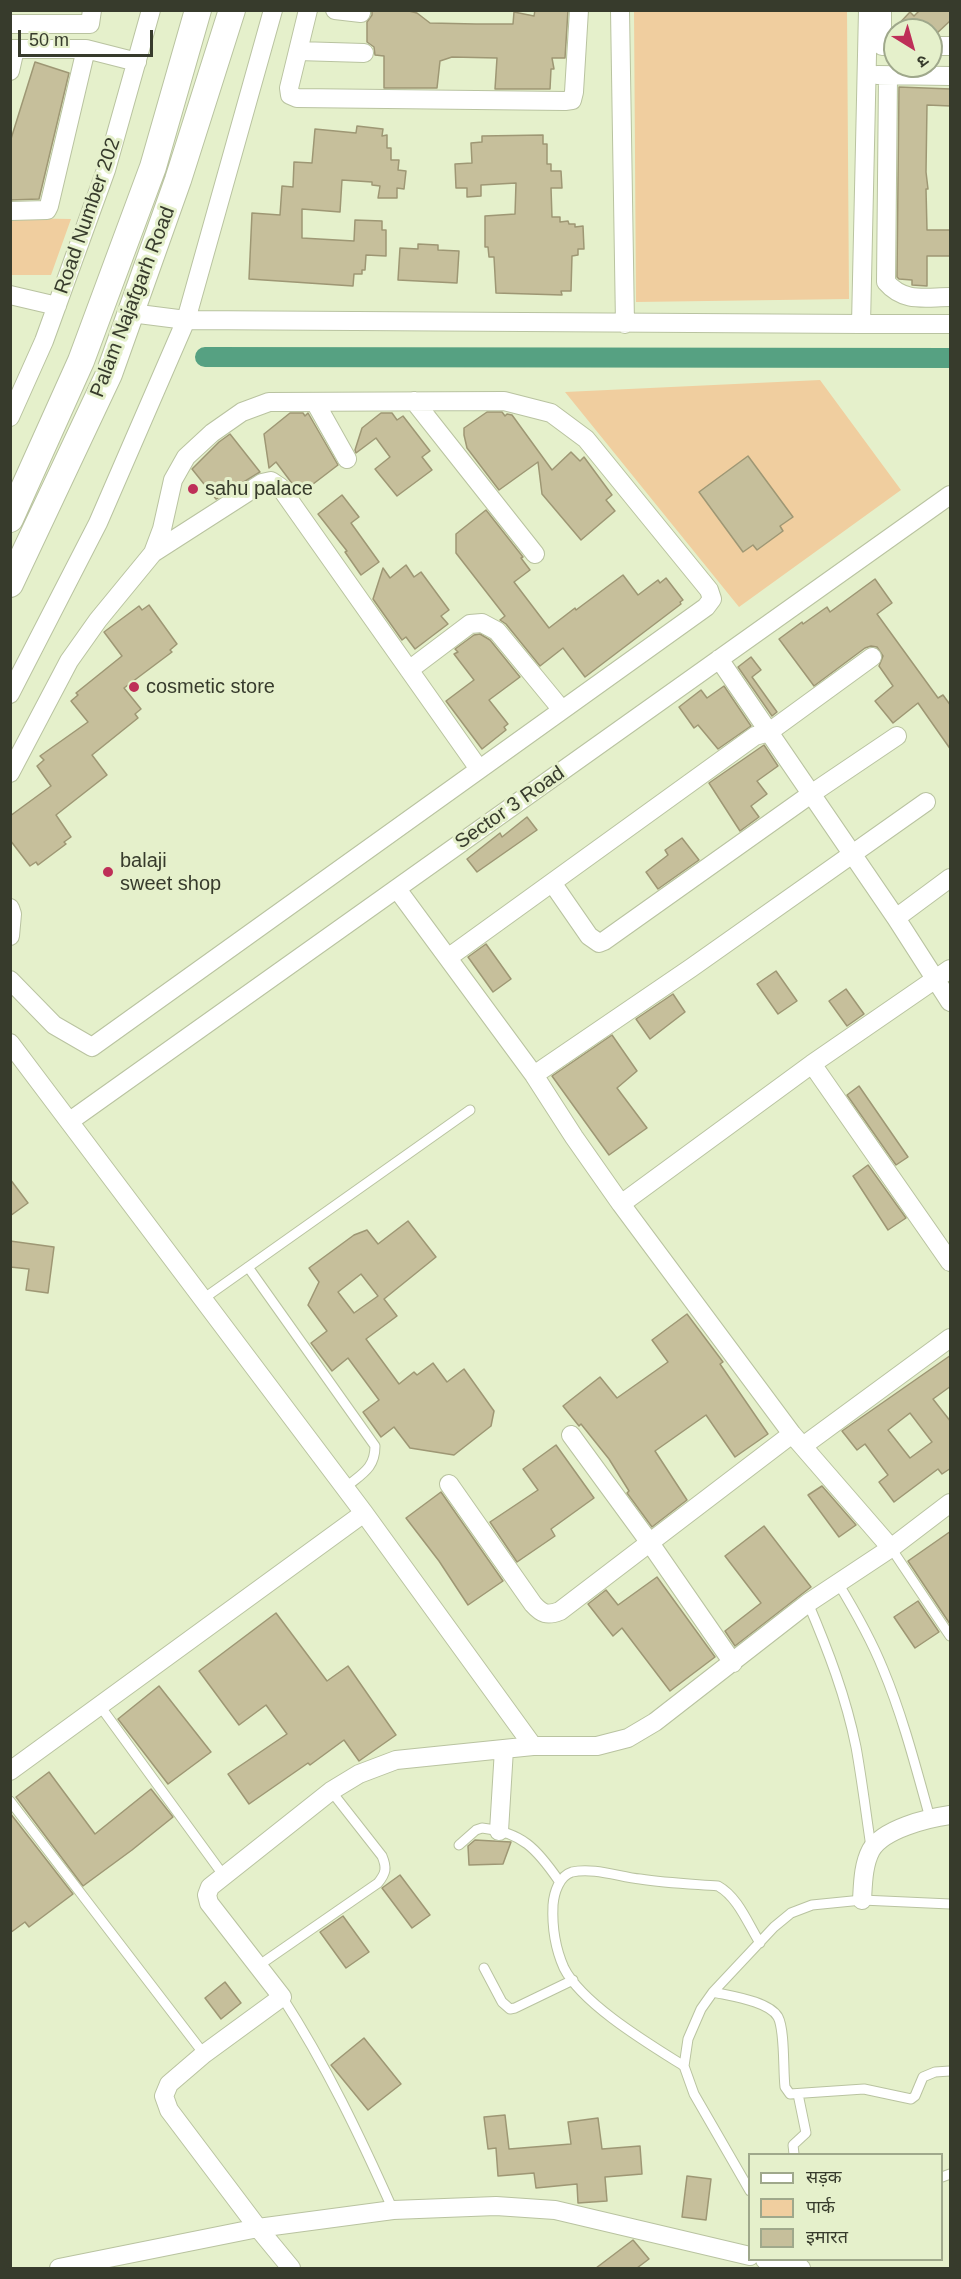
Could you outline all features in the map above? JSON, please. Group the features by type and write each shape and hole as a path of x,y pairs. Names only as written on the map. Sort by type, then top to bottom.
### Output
{"main road":[{"name":"Palam Najafgarh Road","path":"10,519 81,361 149,178 198,10"},
{"name":"Palam Najafgarh Road","path":"10,584 109,374 178,180 232,10"}],"street":[{"path":"10,24 90,24 92,10"},
{"name":"Road Number 202","path":"10,417 44,341 106,170 151,10"},
{"path":"10,694 98,523 186,320 273,10"},
{"path":"308,10 289,88 290,95 297,99 565,101 572,100 574,92 579,10"},
{"path":"335,10 361,13"},
{"path":"620,10 625,324"},
{"path":"861,324 868,10"},
{"path":"882,10 883,46"},
{"path":"10,71 13,49 86,49 137,62"},
{"path":"10,211 41,211 47,210 49,206 86,49"},
{"path":"298,51 364,53"},
{"path":"866,75 883,77"},
{"path":"888,78 886,282 904,297 951,297"},
{"path":"10,295 57,306"},
{"path":"131,313 186,320 951,324"},
{"path":"414,401 535,554"},
{"path":"10,980 54,1025 92,1047 706,607 712,599 709,590 586,439 551,414 504,401 269,402 242,412 212,433 186,457 173,480 162,529 153,554"},
{"path":"315,402 347,459"},
{"path":"10,773 69,661 98,620 153,554 262,483 272,481 280,487 479,769"},
{"name":"Sector 3 Road","path":"69,1121 951,495"},
{"path":"409,670 470,624 482,622 497,632 562,710"},
{"path":"449,957 755,736 769,732 872,657"},
{"path":"719,659 896,918 943,974 951,1002"},
{"path":"553,884 590,936 599,943 897,736"},
{"path":"534,1075 926,802"},
{"path":"896,918 951,878"},
{"path":"397,889 534,1075 621,1204 798,1440 891,1548"},
{"path":"10,908 12,914 10,936"},
{"path":"621,1204 812,1064 943,974"},
{"path":"10,1043 345,1488 533,1746"},
{"path":"812,1064 951,1263"},
{"path":"449,1484 533,1604 540,1612 549,1615 560,1611 650,1543 798,1440 951,1338"},
{"path":"571,1435 650,1543 733,1663"},
{"path":"291,2268 169,2110 164,2096 169,2084 204,2054 282,1997 209,1903 207,1895 210,1887 331,1791 359,1774 396,1760 533,1746 597,1746 628,1738 655,1722 808,1603 891,1548 951,1503"},
{"path":"10,1772 364,1514"},
{"path":"499,1831 504,1749"},
{"path":"862,1900 865,1868 872,1849 888,1835 907,1826 930,1818 951,1815"},
{"path":"66,2268 258,2228 393,2210 496,2206 555,2210 748,2256"},
{"path":"770,2261 801,2268"}],"lane":[{"path":"203,1299 470,1110"},
{"path":"248,1267 375,1446 375,1459 369,1468 345,1488"},
{"path":"891,1548 951,1636"},
{"path":"838,1583 864,1628 883,1668 901,1716 930,1818"},
{"path":"808,1603 826,1644 844,1697 856,1746 872,1849"},
{"path":"100,1706 224,1875"},
{"path":"258,1966 378,1883 386,1873 386,1864 382,1856 331,1791"},
{"path":"10,1801 204,2054"},
{"path":"459,1845 476,1830 482,1828 515,1835 532,1846 559,1881"},
{"path":"684,2066 601,2008 581,1991 565,1970 552,1925 553,1902 559,1881 570,1873 583,1871 642,1880 718,1886 728,1891 760,1943"},
{"path":"748,2188 694,2094 684,2066 688,2039 701,2009 713,1992 774,1927 791,1914 812,1905 862,1900 951,1904"},
{"path":"484,1968 502,2002 510,2009 573,1980"},
{"path":"713,1992 755,2003 770,2009 777,2016 781,2027 784,2087 790,2094 864,2090 911,2099 915,2096 923,2077 936,2072 951,2071"},
{"path":"282,1997 329,2074 393,2210"},
{"path":"794,2153 793,2145 806,2133 798,2094"}],"green space":[{"path":"634,11 847,11 849,299 636,302"},
{"path":"10,218 71,219 51,275 11,275"},
{"path":"820,380 901,490 739,607 565,392"}],"building":[{"path":"372,10 405,10 417,13 430,23 513,24 514,12 534,16 535,10 568,10 565,58 552,58 554,69 551,69 550,89 495,89 497,58 452,57 440,61 437,88 384,88 384,56 375,55 374,47 367,42 367,22 372,15"},
{"path":"920,10 951,10 951,20 943,28 943,18 904,18 910,12 914,16"},
{"path":"35,62 69,73 39,199 10,200 10,142"},
{"path":"899,87 951,89 951,106 927,105 927,230 951,230 951,256 927,256 927,286 912,285 912,280 897,277"},
{"path":"357,126 383,129 382,136 387,135 387,148 391,148 391,160 399,160 398,170 406,171 404,189 397,188 397,198 378,198 380,186 372,185 372,182 342,180 340,212 302,209 302,238 354,241 355,220 382,221 382,230 386,230 386,256 366,255 365,270 362,270 362,274 354,274 353,286 249,279 252,213 280,215 282,186 293,187 294,162 312,163 315,129 356,133"},
{"path":"543,135 543,144 547,144 547,164 551,164 551,171 561,171 562,188 551,188 552,217 560,217 560,222 568,221 569,224 575,224 575,227 583,226 584,249 578,249 578,255 572,256 571,291 561,291 562,295 496,293 494,257 489,257 488,247 485,247 485,216 515,214 516,183 481,185 481,196 467,197 467,188 456,188 455,164 472,163 471,143 482,142 482,136"},
{"path":"418,244 438,245 438,250 459,251 457,283 398,280 400,248 418,249"},
{"path":"487,412 502,412 505,416 512,415 552,470 571,452 580,461 584,457 612,495 606,500 615,511 581,540 542,494 538,462 499,490 467,448 464,435 464,428"},
{"path":"290,413 303,413 305,416 308,413 338,465 300,494 276,462 269,468 264,434"},
{"path":"381,413 392,413 397,420 403,416 430,451 422,457 432,470 397,496 375,469 390,457 376,438 356,453 355,450 362,428"},
{"path":"230,434 260,472 216,499 192,469"},
{"path":"748,456 793,517 780,526 783,531 757,550 753,545 743,552 699,492"},
{"path":"342,495 359,517 351,523 379,562 361,575 345,552 347,551 318,514"},
{"path":"486,510 523,557 521,558 530,570 514,582 549,628 623,575 638,595 658,580 660,583 666,578 683,600 681,604 585,677 563,648 540,666 506,624 500,620 505,616 456,553 456,534"},
{"path":"406,565 414,577 421,572 449,610 441,616 448,624 415,649 406,637 402,640 373,599 383,568 390,578"},
{"path":"875,579 892,603 877,614 938,698 943,695 951,706 951,750 918,703 893,723 875,701 893,686 879,666 883,656 877,647 865,648 814,686 779,639 827,607 830,612"},
{"path":"149,605 177,644 170,650 172,652 124,688 141,709 135,714 138,718 92,755 107,775 56,815 71,837 64,842 66,844 38,865 36,862 30,866 10,840 10,816 51,786 37,766 44,760 40,756 88,722 71,701 78,695 76,693 122,656 104,632 139,606 142,610"},
{"path":"480,634 490,640 520,677 489,700 508,724 504,727 506,730 482,749 446,701 474,680 454,654 458,652 455,649 474,635"},
{"path":"751,657 761,670 752,677 777,712 772,716 738,667"},
{"path":"724,686 751,726 718,749 698,725 694,728 679,707 701,690 707,698"},
{"path":"764,745 778,766 757,781 767,794 751,806 759,817 740,831 709,783"},
{"path":"527,817 537,830 477,872 467,859 500,833 502,837"},
{"path":"682,838 699,860 658,889 646,872 668,855 665,850"},
{"path":"486,944 511,979 493,992 468,957"},
{"path":"776,971 797,1001 778,1014 757,984"},
{"path":"846,989 864,1014 847,1026 829,1001"},
{"path":"673,994 685,1012 650,1039 636,1019"},
{"path":"612,1035 637,1071 617,1088 647,1128 609,1155 552,1076"},
{"path":"859,1086 908,1157 896,1165 847,1095"},
{"path":"868,1165 906,1218 888,1230 853,1176"},
{"path":"10,1179 28,1203 10,1216"},
{"path":"408,1221 436,1257 384,1299 397,1316 366,1339 399,1384 414,1372 417,1375 433,1363 447,1382 464,1369 494,1411 491,1426 454,1455 410,1448 394,1427 381,1437 363,1412 379,1400 348,1358 332,1371 311,1343 327,1331 308,1305 319,1282 309,1268 354,1235 367,1230 378,1244","holes":["361,1274 378,1296 354,1313 338,1292"]},
{"path":"10,1241 54,1247 48,1293 26,1290 29,1269 10,1267"},
{"path":"687,1314 723,1362 720,1364 768,1434 735,1457 706,1415 655,1451 687,1500 652,1527 627,1493 629,1491 609,1459 563,1406 600,1377 617,1398 668,1362 652,1340"},
{"path":"951,1355 951,1386 933,1399 951,1422 951,1468 942,1474 938,1469 894,1502 879,1482 888,1475 865,1444 857,1450 842,1431","holes":["910,1413 932,1442 910,1458 888,1430"]},
{"path":"556,1445 594,1498 551,1529 555,1536 517,1562 490,1522 538,1490 523,1469"},
{"path":"822,1486 856,1525 839,1537 808,1495"},
{"path":"441,1492 503,1581 468,1605 439,1561 406,1518"},
{"path":"764,1526 811,1587 735,1646 725,1631 761,1603 725,1556"},
{"path":"951,1531 951,1624 950,1624 908,1561"},
{"path":"657,1577 715,1657 670,1691 622,1628 613,1636 588,1604 606,1590 618,1605"},
{"path":"918,1601 939,1632 915,1648 894,1617"},
{"path":"276,1613 327,1681 348,1666 396,1735 359,1761 344,1740 249,1804 228,1774 287,1734 266,1705 239,1725 199,1671"},
{"path":"159,1686 211,1752 168,1784 118,1719"},
{"path":"49,1772 95,1834 151,1789 173,1817 83,1886 16,1797"},
{"path":"10,1813 73,1894 29,1927 25,1922 10,1933"},
{"path":"475,1840 511,1842 503,1864 469,1865 468,1846"},
{"path":"400,1875 430,1915 412,1928 382,1888"},
{"path":"343,1916 369,1952 346,1968 320,1932"},
{"path":"225,1982 241,2003 221,2019 205,1998"},
{"path":"364,2038 401,2084 368,2110 331,2065"},
{"path":"505,2115 509,2149 571,2144 568,2122 598,2118 602,2149 640,2146 642,2174 605,2177 607,2201 578,2203 577,2184 536,2188 534,2173 498,2176 496,2148 488,2149 484,2117"},
{"path":"687,2176 711,2179 706,2220 682,2217"},
{"path":"633,2240 649,2259 637,2268 596,2268"}],"waterway":[{"path":"205,357 950,358"}],"place":[{"name":"sahu palace","path":"193,489"},
{"name":"cosmetic store","path":"134,687"},
{"name":"balaji sweet shop","path":"108,872"}]}
